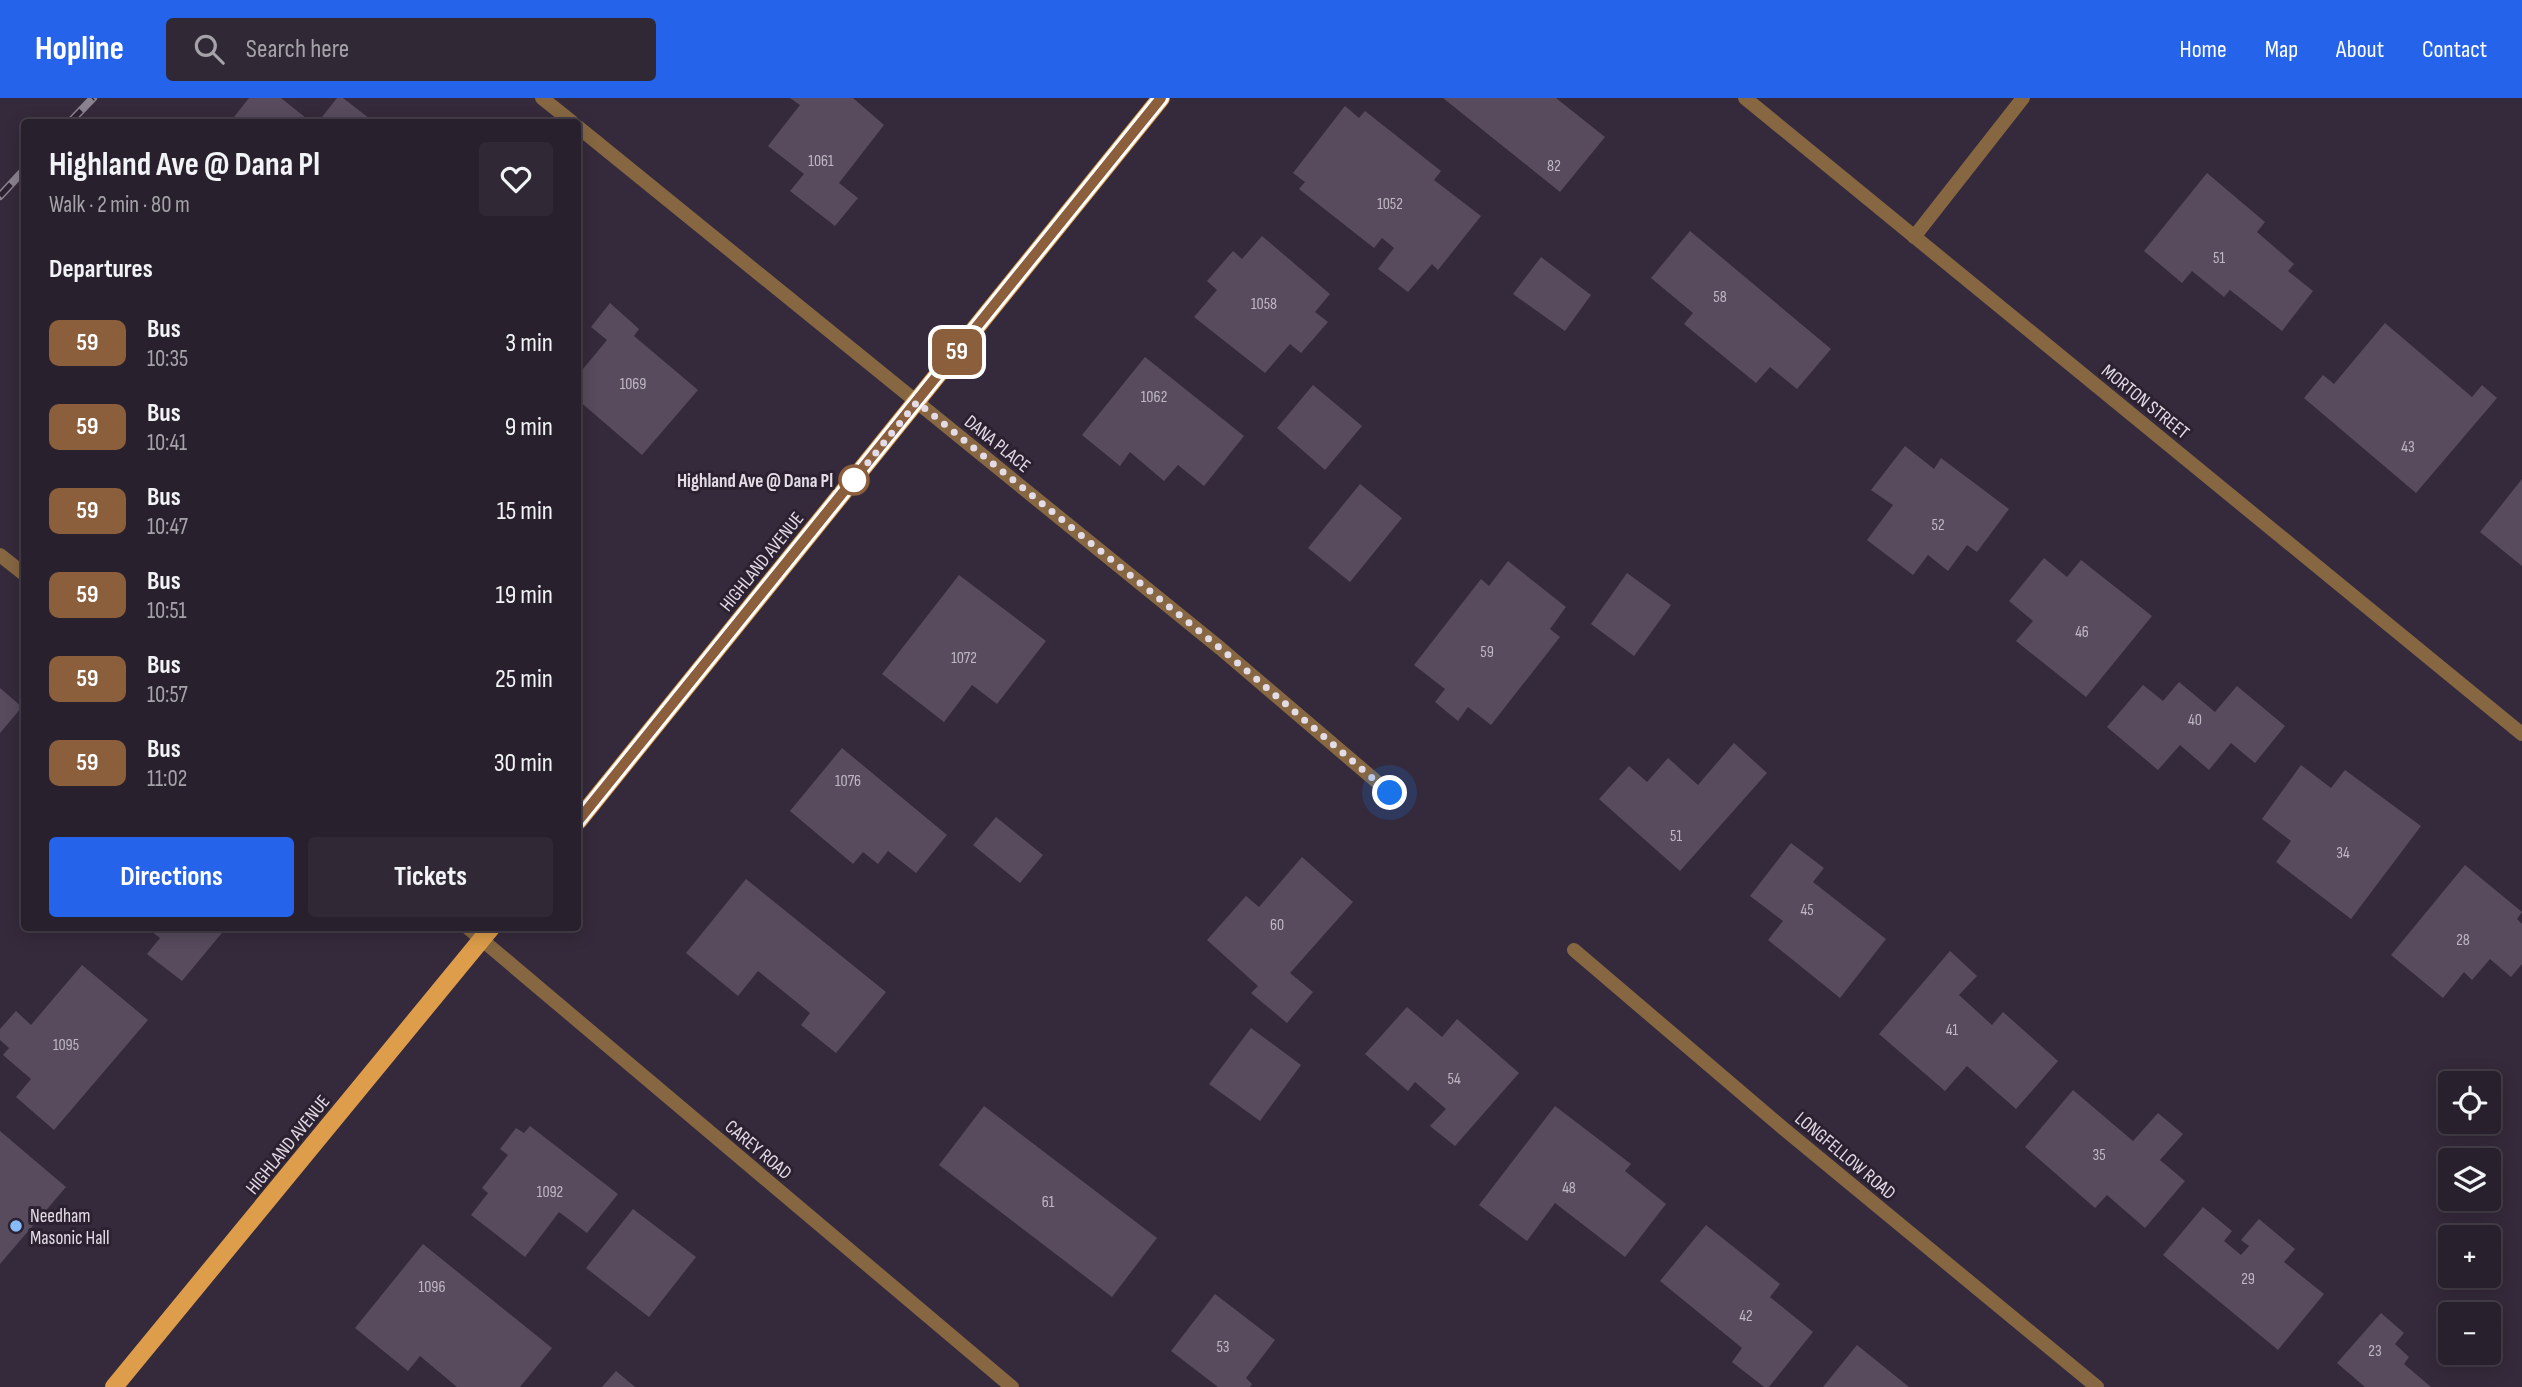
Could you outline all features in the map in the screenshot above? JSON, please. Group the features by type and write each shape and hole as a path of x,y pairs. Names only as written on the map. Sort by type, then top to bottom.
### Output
{"main road":[{"name":"HIGHLAND AVENUE","path":"581,817 1161,98"},
{"name":"HIGHLAND AVENUE","path":"114,1387 487,933"}],"street":[{"path":"542,98 568,119"},
{"name":"MORTON STREET","path":"1745,98 2522,734"},
{"path":"1914,237 2023,98"},
{"name":"DANA PLACE","path":"581,129 1209,639 1390,793"},
{"path":"0,555 21,572"},
{"name":"CAREY ROAD","path":"487,933 555,1003 1012,1387"},
{"name":"LONGFELLOW ROAD","path":"1574,950 1783,1129 2097,1387"}],"building":[{"path":"249,98 281,98 307,119 232,119"},
{"path":"337,98 343,98 370,119 320,119"},
{"path":"790,98 853,98 884,125 839,183 858,198 835,226 790,191 804,174 768,146 800,105"},
{"path":"1443,98 1556,98 1605,137 1560,192"},
{"path":"1345,106 1359,118 1365,111 1441,171 1434,180 1481,216 1438,270 1432,264 1408,292 1378,269 1394,248 1382,238 1374,248 1299,189 1305,182 1293,173"},
{"path":"2207,173 2265,222 2257,232 2294,264 2288,271 2313,291 2282,331 2230,290 2224,297 2192,271 2182,283 2144,251"},
{"path":"1690,231 1831,349 1797,389 1770,367 1756,383 1684,324 1693,313 1651,278"},
{"path":"1262,236 1330,294 1315,312 1328,322 1301,353 1290,344 1265,373 1194,317 1217,290 1207,281 1233,251 1242,259"},
{"path":"1541,257 1591,295 1565,331 1513,294"},
{"path":"610,303 639,329 634,336 698,390 642,455 581,403 581,371 607,340 591,327"},
{"path":"2385,323 2472,397 2482,385 2497,398 2416,493 2304,398 2323,375 2334,384"},
{"path":"1145,357 1244,436 1204,486 1178,465 1164,481 1130,452 1120,466 1082,435"},
{"path":"1313,385 1362,426 1325,470 1277,428"},
{"path":"1905,446 1934,469 1941,458 2009,509 1977,552 1967,545 1948,571 1928,555 1913,575 1867,540 1893,505 1871,490"},
{"path":"2522,479 2522,566 2480,532"},
{"path":"1360,484 1402,518 1350,582 1308,548"},
{"path":"2044,558 2067,577 2081,560 2152,616 2086,697 2016,641 2033,621 2009,601"},
{"path":"1508,561 1566,607 1550,629 1560,637 1491,725 1468,707 1458,721 1435,702 1445,689 1414,665 1481,579 1489,586"},
{"path":"1627,573 1671,605 1634,656 1591,624"},
{"path":"959,575 1046,641 997,704 972,685 944,722 882,674"},
{"path":"2179,682 2215,712 2237,686 2285,726 2255,763 2231,743 2209,770 2180,745 2158,770 2107,727 2143,685 2163,701"},
{"path":"0,688 21,708 0,733"},
{"path":"1734,743 1767,773 1680,871 1599,799 1629,766 1647,782 1668,758 1698,785"},
{"path":"842,748 947,835 916,873 888,851 878,864 863,852 853,864 790,811"},
{"path":"2301,765 2331,788 2345,770 2421,826 2351,919 2276,862 2291,841 2262,819"},
{"path":"996,817 1043,855 1020,883 973,845"},
{"path":"1791,843 1824,868 1813,882 1886,939 1840,998 1768,940 1783,921 1750,896"},
{"path":"1302,857 1353,902 1290,973 1313,992 1287,1023 1251,993 1258,986 1207,940 1246,896 1259,907"},
{"path":"2465,865 2522,912 2517,919 2522,924 2522,964 2511,977 2490,959 2472,980 2464,972 2443,998 2391,955"},
{"path":"746,879 886,992 836,1053 801,1025 810,1013 758,971 738,996 686,953"},
{"path":"151,931 224,931 182,981 147,954 160,938"},
{"path":"1950,951 1977,976 1959,995 1992,1025 2003,1012 2058,1061 2016,1109 1967,1066 1945,1091 1879,1034"},
{"path":"82,965 148,1020 54,1130 16,1097 31,1079 3,1055 9,1048 0,1040 0,1029 16,1011 31,1025"},
{"path":"1407,1007 1442,1037 1457,1019 1519,1073 1455,1146 1430,1126 1446,1109 1415,1082 1408,1091 1365,1054"},
{"path":"1251,1028 1301,1065 1260,1121 1209,1084"},
{"path":"2073,1090 2133,1141 2158,1113 2183,1134 2160,1160 2185,1181 2145,1228 2107,1195 2095,1208 2025,1147"},
{"path":"984,1106 1157,1238 1112,1297 939,1165"},
{"path":"1555,1106 1631,1164 1625,1171 1666,1204 1625,1257 1555,1203 1527,1241 1479,1205"},
{"path":"530,1126 618,1194 587,1233 559,1212 525,1257 471,1215 488,1193 482,1188 508,1155 500,1149 516,1128 524,1133"},
{"name":"Needham Masonic Hall","path":"0,1131 66,1187 0,1264"},
{"path":"2203,1207 2232,1231 2224,1241 2241,1255 2249,1246 2241,1240 2259,1219 2295,1249 2284,1262 2324,1294 2278,1350 2163,1255"},
{"path":"633,1209 696,1257 649,1317 586,1268"},
{"path":"1706,1225 1780,1284 1770,1297 1813,1332 1769,1387 1764,1387 1732,1362 1742,1348 1660,1281"},
{"path":"423,1244 552,1348 520,1387 457,1387 420,1356 408,1371 355,1328"},
{"path":"1215,1294 1275,1340 1246,1378 1252,1384 1250,1387 1218,1387 1171,1351"},
{"path":"2381,1313 2404,1333 2395,1344 2409,1357 2404,1364 2431,1387 2365,1387 2337,1363"},
{"path":"1857,1345 1909,1387 1823,1387"},
{"path":"616,1371 635,1387 602,1387"}],"railway":[{"path":"73,119 93,98"},
{"path":"0,196 21,173"}],"bus line":[{"name":"59","path":"581,817 1161,98"}],"place":[{"name":"Highland Ave @ Dana Pl","path":"854,480"},
{"name":"Needham Masonic Hall","path":"16,1226"}],"route":[{"path":"854,480 849,486 917,402 1220,648 1390,793"}]}
